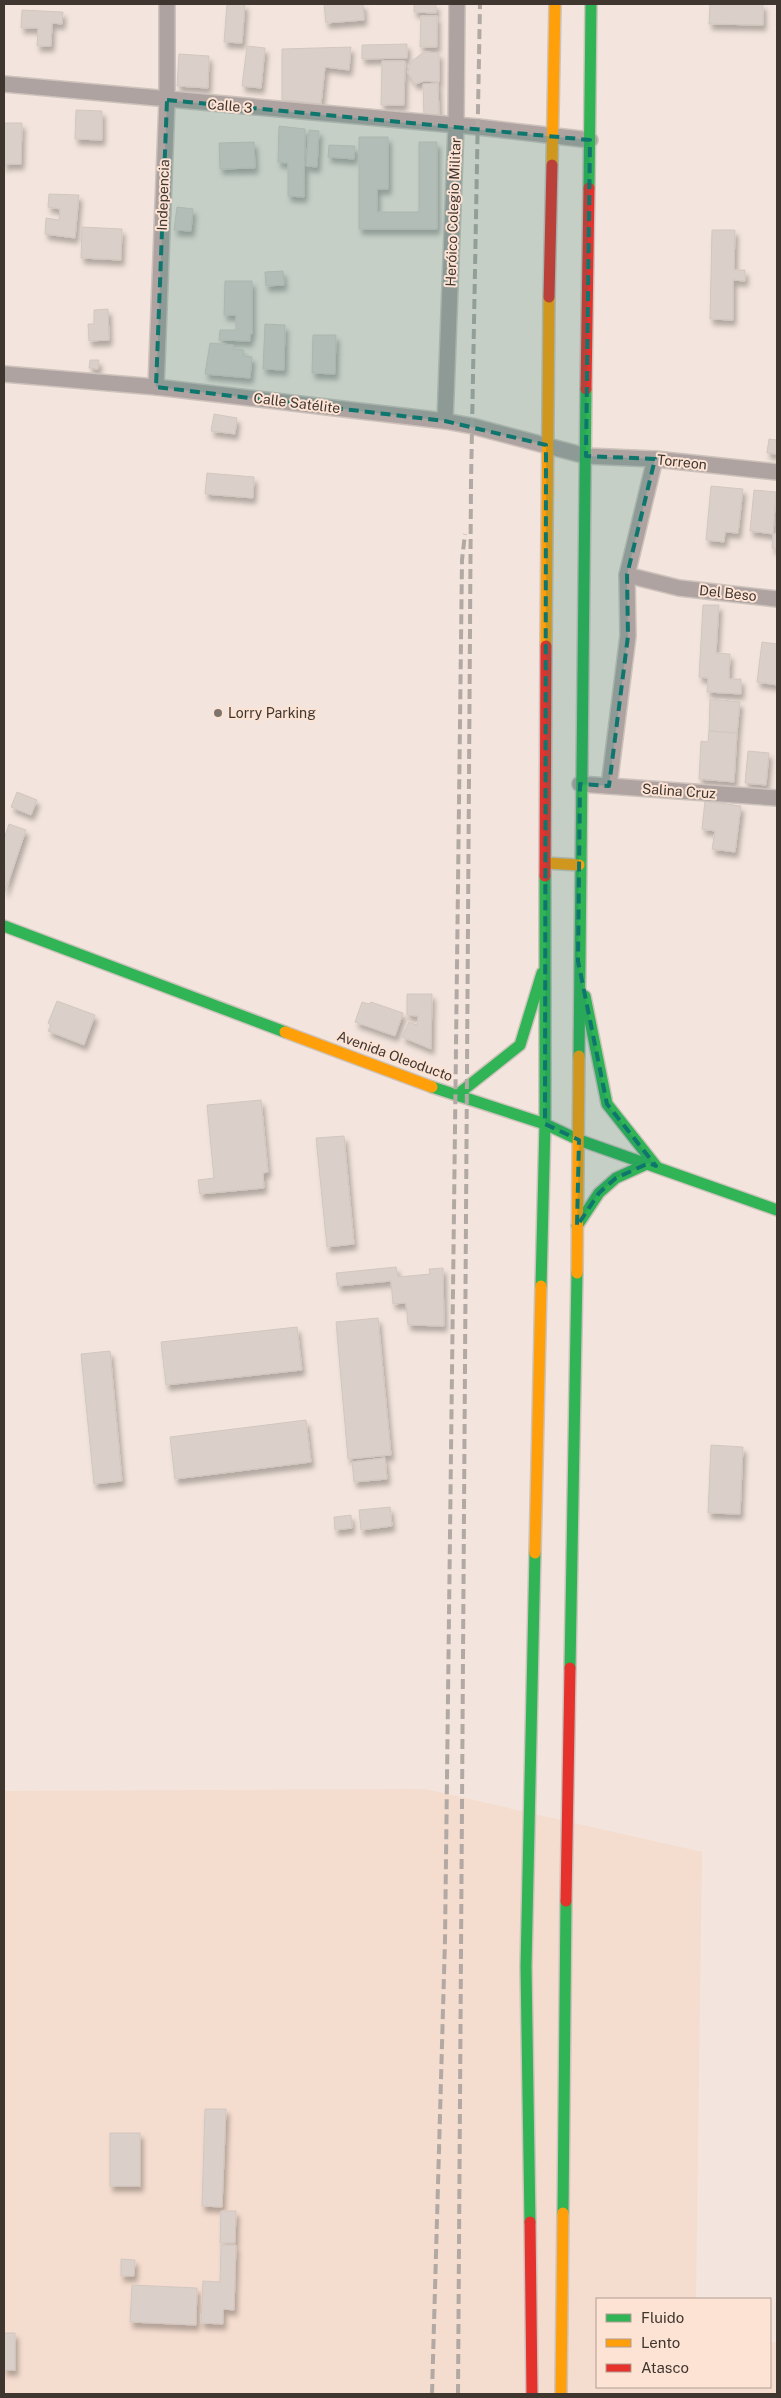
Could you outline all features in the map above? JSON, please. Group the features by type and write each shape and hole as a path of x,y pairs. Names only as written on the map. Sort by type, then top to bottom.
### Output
{"main road":[{"path":"532,2394 526,1930 545,1124 546,445 555,4"},
{"path":"561,2394 566,1864 579,1140 579,865 591,4"},
{"path":"546,863 579,865"},
{"name":"Avenida Oleoducto","path":"4,926 457,1095 545,1124 579,1140 777,1210"},
{"path":"457,1095 520,1045 546,960"},
{"path":"577,1226 599,1193 616,1178 653,1165 607,1104 578,961"}],"street":[{"name":"Indepencia","path":"156,387 167,100 167,4"},
{"name":"Heróico Colegio Militar","path":"445,421 456,125 457,4"},
{"name":"Calle 3","path":"4,84 456,125 590,140"},
{"name":"Calle Satélite","path":"4,374 156,387 445,421 586,456"},
{"name":"Torreon","path":"586,456 655,459 777,472"},
{"path":"609,786 628,636 627,574 655,459"},
{"name":"Del Beso","path":"627,574 680,588 777,599"},
{"name":"Salina Cruz","path":"580,784 777,798"}],"highlighted area":[{"path":"167,100 590,140 586,456 655,459 627,575 628,636 609,786 580,784 578,961 607,1104 656,1166 649,1163 616,1178 599,1193 577,1226 579,1140 545,1124 546,445 445,421 156,387"}],"shaded area":[{"path":"425,1789 702,1852 696,2298 596,2298 596,2388 771,2388 771,2342 777,2342 777,2394 4,2394 4,1791"}],"building":[{"path":"227,4 245,4 242,43 224,42"},
{"path":"324,4 363,4 364,20 326,23"},
{"path":"414,4 436,4 436,13 414,12"},
{"path":"710,4 763,4 763,25 709,24"},
{"path":"22,10 63,12 62,24 52,23 51,46 37,46 38,28 21,28"},
{"path":"421,16 437,16 437,47 420,47"},
{"path":"407,44 407,58 362,59 362,45"},
{"path":"247,46 265,48 261,88 242,86"},
{"path":"351,47 349,70 325,67 321,104 282,100 282,49"},
{"path":"424,52 439,53 439,82 425,81 415,84 408,73 409,66 413,60"},
{"path":"179,54 209,56 208,88 177,86"},
{"path":"382,61 405,61 404,105 381,105"},
{"path":"438,83 439,117 424,118 423,84"},
{"path":"76,110 102,111 102,140 75,139"},
{"path":"4,123 22,123 21,164 6,164 4,167"},
{"path":"279,126 305,129 304,197 288,196 288,163 278,162"},
{"path":"309,130 319,131 317,167 306,166"},
{"path":"359,137 388,137 388,189 377,189 377,212 419,212 419,142 437,142 437,229 359,229"},
{"path":"254,142 255,168 220,169 219,143"},
{"path":"329,145 355,146 354,159 328,157"},
{"path":"49,194 79,195 75,238 45,234 46,218 59,220 60,209 48,207"},
{"path":"177,207 193,209 191,231 174,230"},
{"path":"82,227 122,229 121,260 81,258"},
{"path":"712,230 735,230 734,270 745,270 745,281 733,280 733,320 710,319"},
{"path":"283,271 284,285 266,286 265,272"},
{"path":"225,281 252,281 252,334 250,334 250,341 219,340 220,330 236,330 236,315 224,315"},
{"path":"108,309 109,340 89,341 88,324 94,324 94,310"},
{"path":"265,324 285,325 284,370 263,369"},
{"path":"313,335 336,335 335,374 312,373"},
{"path":"210,343 233,345 233,349 244,350 243,356 252,357 250,378 205,374"},
{"path":"90,360 99,360 98,369 89,368"},
{"path":"214,414 237,418 235,434 211,431"},
{"path":"769,439 777,440 777,454 767,453"},
{"path":"207,473 254,477 253,498 205,494"},
{"path":"711,486 743,489 738,533 725,532 724,542 706,540"},
{"path":"754,490 776,492 773,534 750,531"},
{"path":"773,534 777,534 777,549 772,548"},
{"path":"703,605 719,605 716,653 730,654 729,679 741,679 741,694 707,692 708,678 699,677"},
{"path":"762,642 777,644 777,685 757,682"},
{"path":"710,699 740,702 737,733 709,731"},
{"path":"709,731 737,733 734,782 699,779 701,741 708,742"},
{"path":"748,751 769,753 766,785 745,783"},
{"path":"17,792 37,800 31,815 11,807"},
{"path":"705,801 741,806 735,852 712,849 715,831 702,829"},
{"path":"9,824 26,830 5,892 4,839"},
{"path":"407,994 432,994 431,1049 402,1037 409,1022 417,1025 418,1016 407,1015"},
{"path":"57,1001 95,1015 84,1045 48,1031 51,1025 48,1023"},
{"path":"362,1002 369,1004 371,1002 403,1013 395,1036 355,1022"},
{"path":"261,1100 268,1172 263,1173 264,1188 200,1194 198,1180 214,1178 207,1105"},
{"path":"344,1136 354,1244 327,1247 316,1138"},
{"path":"396,1267 398,1277 430,1274 429,1269 443,1268 444,1326 408,1325 406,1303 393,1304 391,1281 338,1286 336,1273"},
{"path":"378,1318 391,1455 348,1459 336,1322"},
{"path":"297,1327 302,1370 166,1385 161,1342"},
{"path":"110,1351 122,1481 94,1484 81,1354"},
{"path":"306,1420 311,1462 175,1479 170,1437"},
{"path":"711,1445 743,1447 740,1514 708,1513"},
{"path":"385,1458 387,1479 354,1482 352,1462"},
{"path":"390,1507 392,1526 361,1530 359,1510"},
{"path":"351,1515 352,1528 335,1530 334,1517"},
{"path":"205,2109 226,2109 222,2207 202,2206"},
{"path":"110,2133 140,2133 140,2186 110,2186"},
{"path":"221,2211 236,2211 235,2243 220,2243"},
{"path":"221,2245 236,2245 234,2310 223,2309 223,2324 201,2323 203,2281 220,2282"},
{"path":"121,2259 135,2260 134,2276 121,2276"},
{"path":"132,2285 197,2288 196,2325 130,2322"},
{"path":"4,2333 15,2333 15,2370 4,2370"}],"railway":[{"path":"458,2394 471,482 480,4"},
{"path":"432,2394 445,1940 462,560 465,534"}],"traffic: fast":[{"path":"589,188 591,4"},
{"path":"579,1056 586,389"},
{"path":"541,1286 545,1124 545,876"},
{"path":"4,926 285,1032"},
{"path":"457,1095 520,1045 542,973"},
{"path":"585,996 607,1104 656,1166"},
{"path":"432,1087 545,1124 579,1140 777,1210"},
{"path":"577,1226 599,1193 616,1178 649,1163"},
{"path":"570,1668 577,1273"},
{"path":"530,2222 526,1967 535,1553"},
{"path":"563,2213 566,1901"}],"traffic: slow":[{"path":"552,165 555,4"},
{"path":"546,646 549,297"},
{"path":"546,863 579,865"},
{"path":"285,1032 432,1087"},
{"path":"577,1273 579,1056"},
{"path":"535,1553 541,1286"},
{"path":"561,2394 563,2213"}],"traffic: jam":[{"path":"549,297 552,165"},
{"path":"586,389 589,188"},
{"path":"545,876 546,646"},
{"path":"566,1901 570,1668"},
{"path":"530,2222 532,2394"}],"place":[{"name":"Lorry Parking","path":"218,713"}]}
